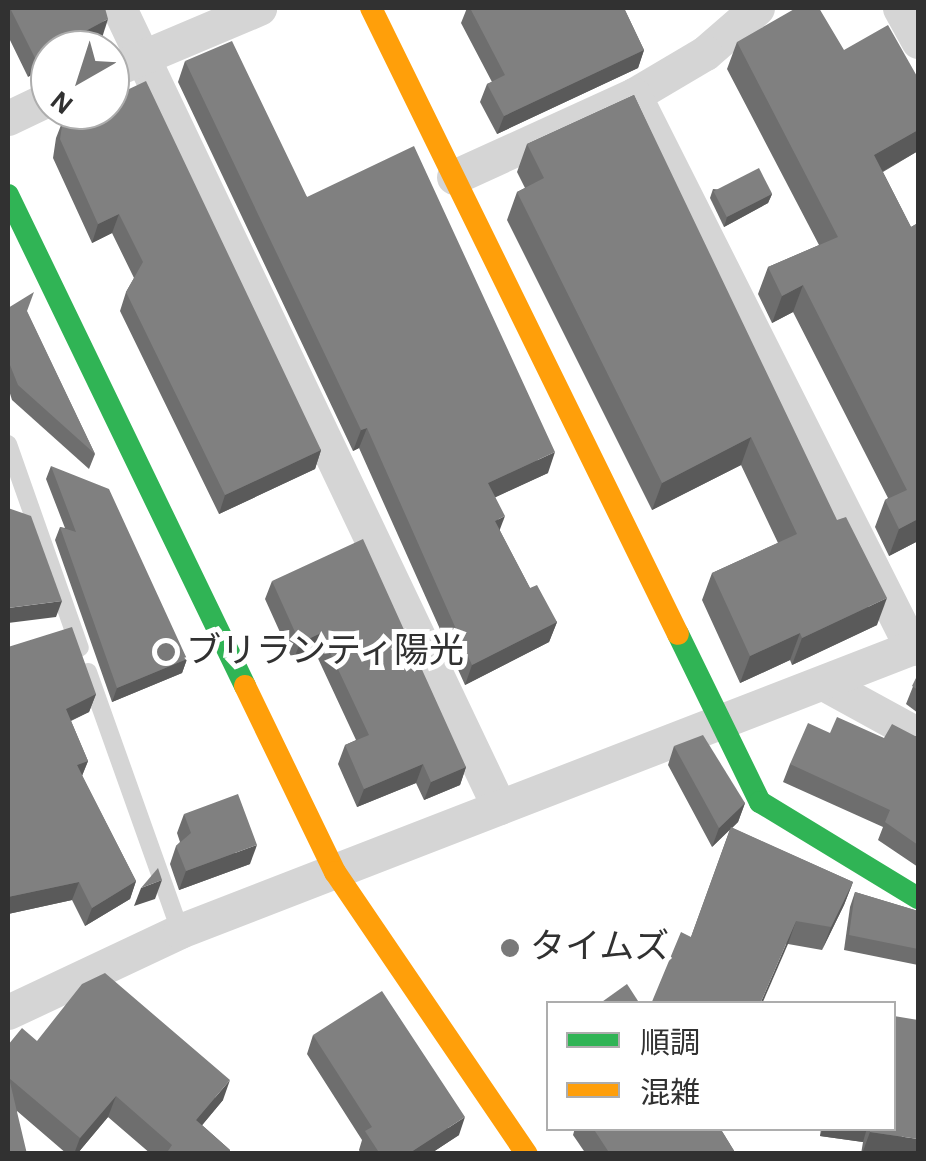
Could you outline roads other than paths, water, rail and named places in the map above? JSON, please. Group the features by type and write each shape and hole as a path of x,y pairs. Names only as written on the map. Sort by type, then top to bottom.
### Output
{"street":[{"path":"120,8 499,808"},
{"path":"130,62 259,8"},
{"path":"371,8 760,802 918,898"},
{"path":"454,176 634,95 705,53 757,8"},
{"path":"900,8 918,41"},
{"path":"8,1012 180,931 915,647 634,95"},
{"path":"8,195 335,872 526,1154"},
{"path":"825,684 918,735"}],"lane":[{"path":"8,444 180,931"}],"place":[{"name":"ブリランティ陽光","path":"166,652"},
{"name":"タイムズ","path":"510,948"}]}
